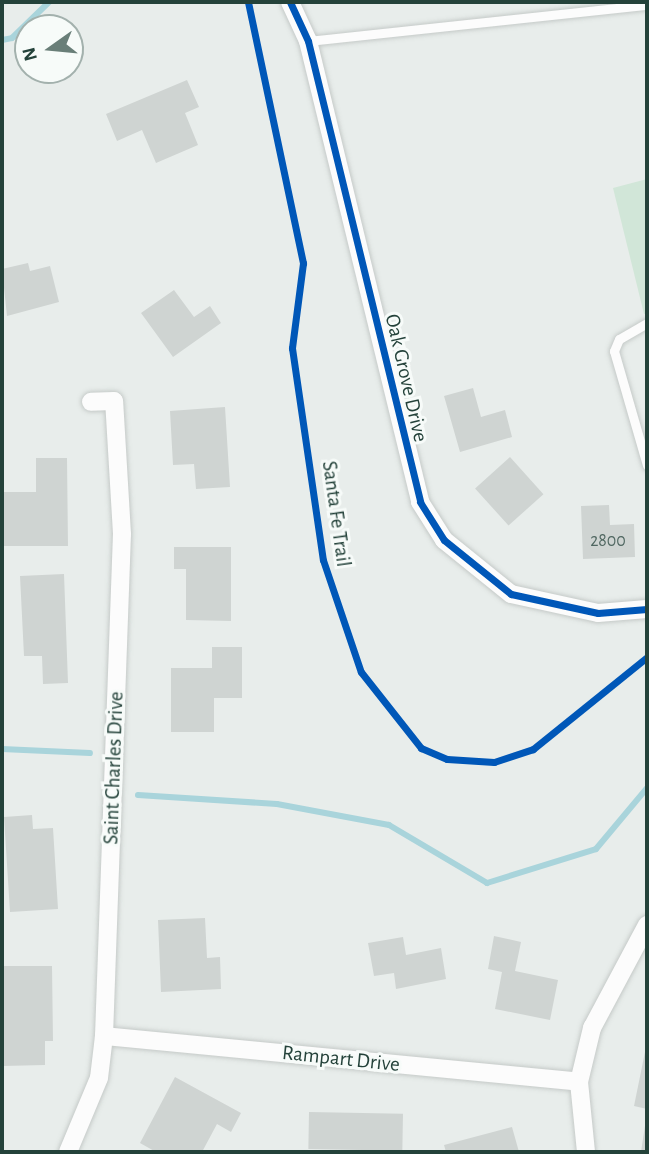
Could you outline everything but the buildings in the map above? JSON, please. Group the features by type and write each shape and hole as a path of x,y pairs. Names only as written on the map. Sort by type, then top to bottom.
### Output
{"street":[{"name":"Oak Grove Drive","path":"290,2 308,41 420,502 444,540 511,594 598,613 647,609"},
{"name":"Saint Charles Drive","path":"68,1152 99,1078 104,1036 122,534 114,401 91,402"},
{"path":"586,1152 579,1082 592,1028 647,925"},
{"name":"Rampart Drive","path":"104,1036 579,1082"}],"lane":[{"path":"308,41 647,5"},
{"path":"647,323 619,339 614,351 647,465"}],"green space":[{"path":"647,179 647,313 644,314 613,188"}],"waterway":[{"path":"2,40 12,38 49,2"},
{"path":"2,749 90,753"},
{"path":"138,795 277,804 389,825 487,883 596,849 647,788"}],"cycle path":[{"name":"Santa Fe Trail","path":"248,2 303,263 292,348 323,560 361,672 421,748 447,759 494,762 533,749 647,657"},
{"path":"290,2 308,41 420,502 444,540 511,594 598,613 647,609"}]}
